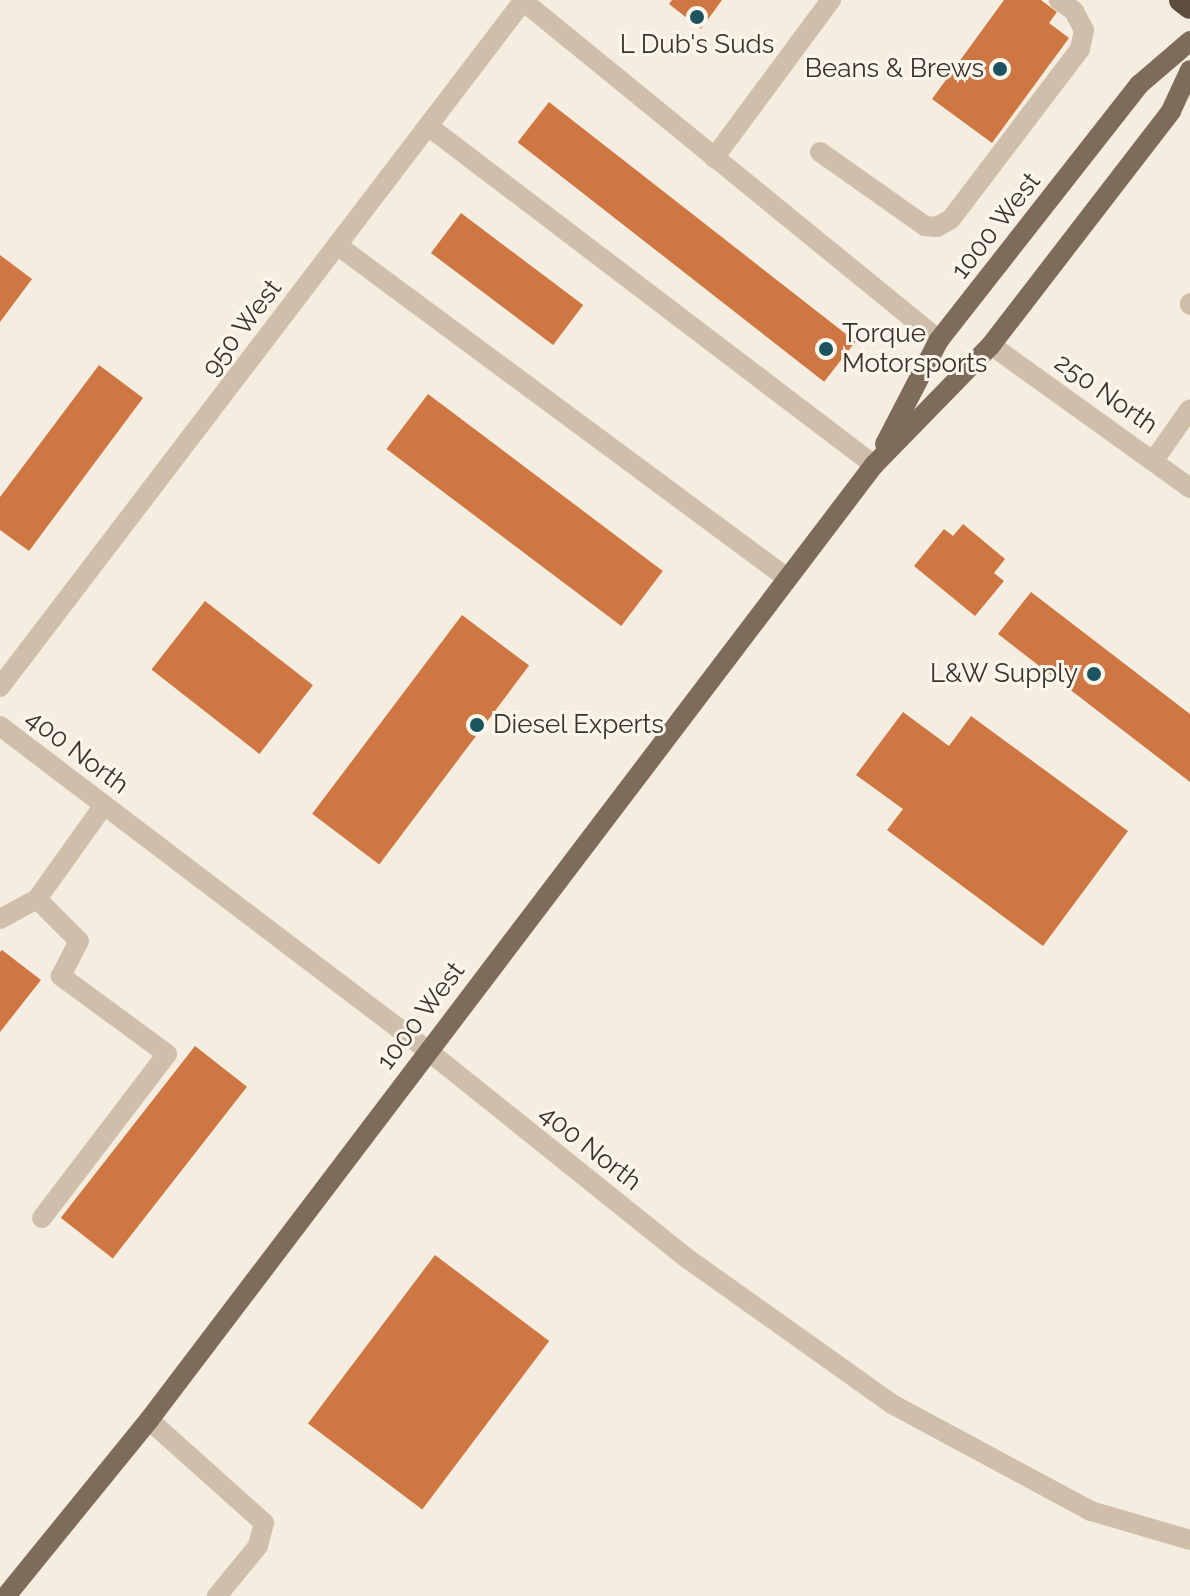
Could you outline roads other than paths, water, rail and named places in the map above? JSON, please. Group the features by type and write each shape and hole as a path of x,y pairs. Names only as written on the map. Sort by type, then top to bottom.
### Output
{"highway":[{"path":"1181,0 1190,7"}],"main road":[{"name":"1000 West","path":"874,465 939,340 1140,84 1190,41"},
{"name":"1000 West","path":"6,1596 149,1420 874,465 991,345 1171,111 1190,70"}],"street":[{"path":"524,0 939,340"},
{"name":"950 West","path":"0,687 524,0"},
{"path":"714,158 831,0"},
{"path":"820,152 925,226 937,227 951,219 1080,49 1084,30 1074,11 1059,0"},
{"path":"428,126 874,465"},
{"path":"337,245 787,578"},
{"name":"250 North","path":"991,345 1190,488"},
{"path":"1154,460 1190,409"},
{"name":"400 North","path":"0,726 427,1050 688,1259 892,1404 1091,1511 1190,1540"},
{"path":"0,919 37,899 104,805"},
{"path":"37,899 79,941 61,976 167,1054 42,1218"},
{"path":"149,1420 264,1523 258,1546 217,1596"}],"place":[{"name":"L Dub's Suds","path":"697,17"},
{"name":"Beans & Brews","path":"1000,69"},
{"name":"Torque Motorsports","path":"826,349"},
{"name":"L&W Supply","path":"1094,674"},
{"name":"Diesel Experts","path":"477,725"}]}
